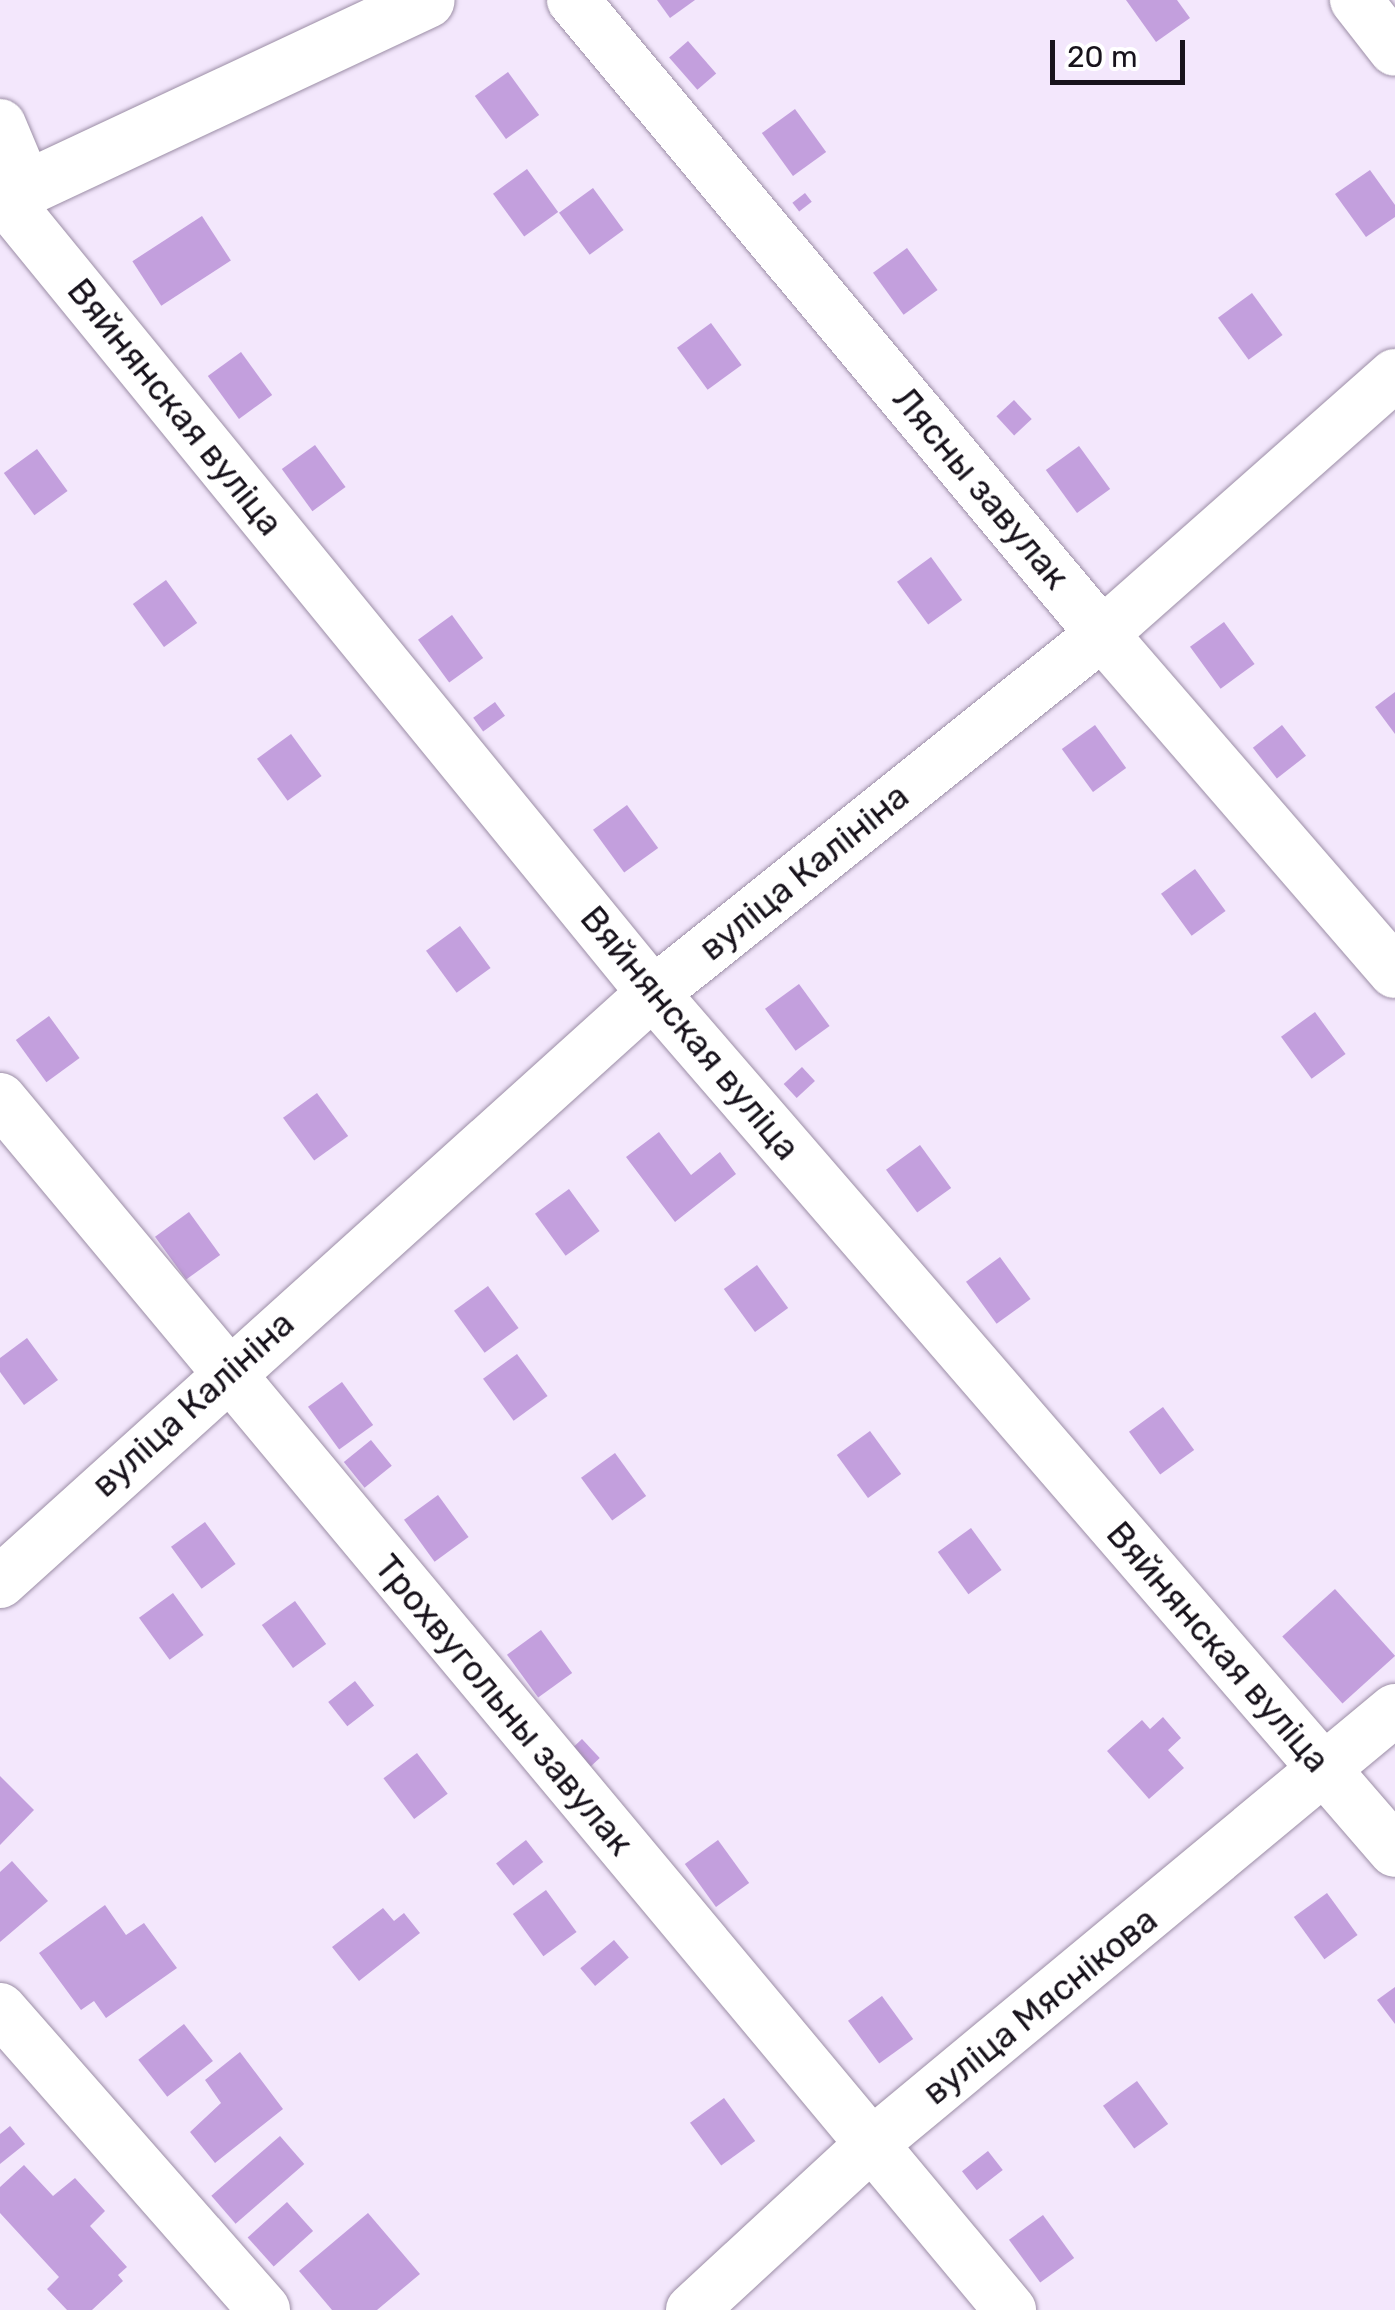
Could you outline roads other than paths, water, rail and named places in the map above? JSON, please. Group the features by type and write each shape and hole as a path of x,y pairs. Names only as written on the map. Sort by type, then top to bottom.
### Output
{"main road":[{"path":"10,195 426,0"}],"street":[{"name":"Лясны завулак","path":"573,0 1102,634 1395,972"},
{"path":"1356,0 1395,50"},
{"name":"Вяйнянская вуліца","path":"0,125 10,195 653,993 1395,1851"},
{"name":"вуліца Калініна","path":"0,1582 225,1373 653,993 1102,634 1395,375"},
{"name":"Трохвугольны завулак","path":"0,1099 1010,2310"},
{"name":"вуліца Мяснікова","path":"692,2310 873,2143 1326,1772 1395,1710"},
{"path":"0,2010 264,2310"}]}
